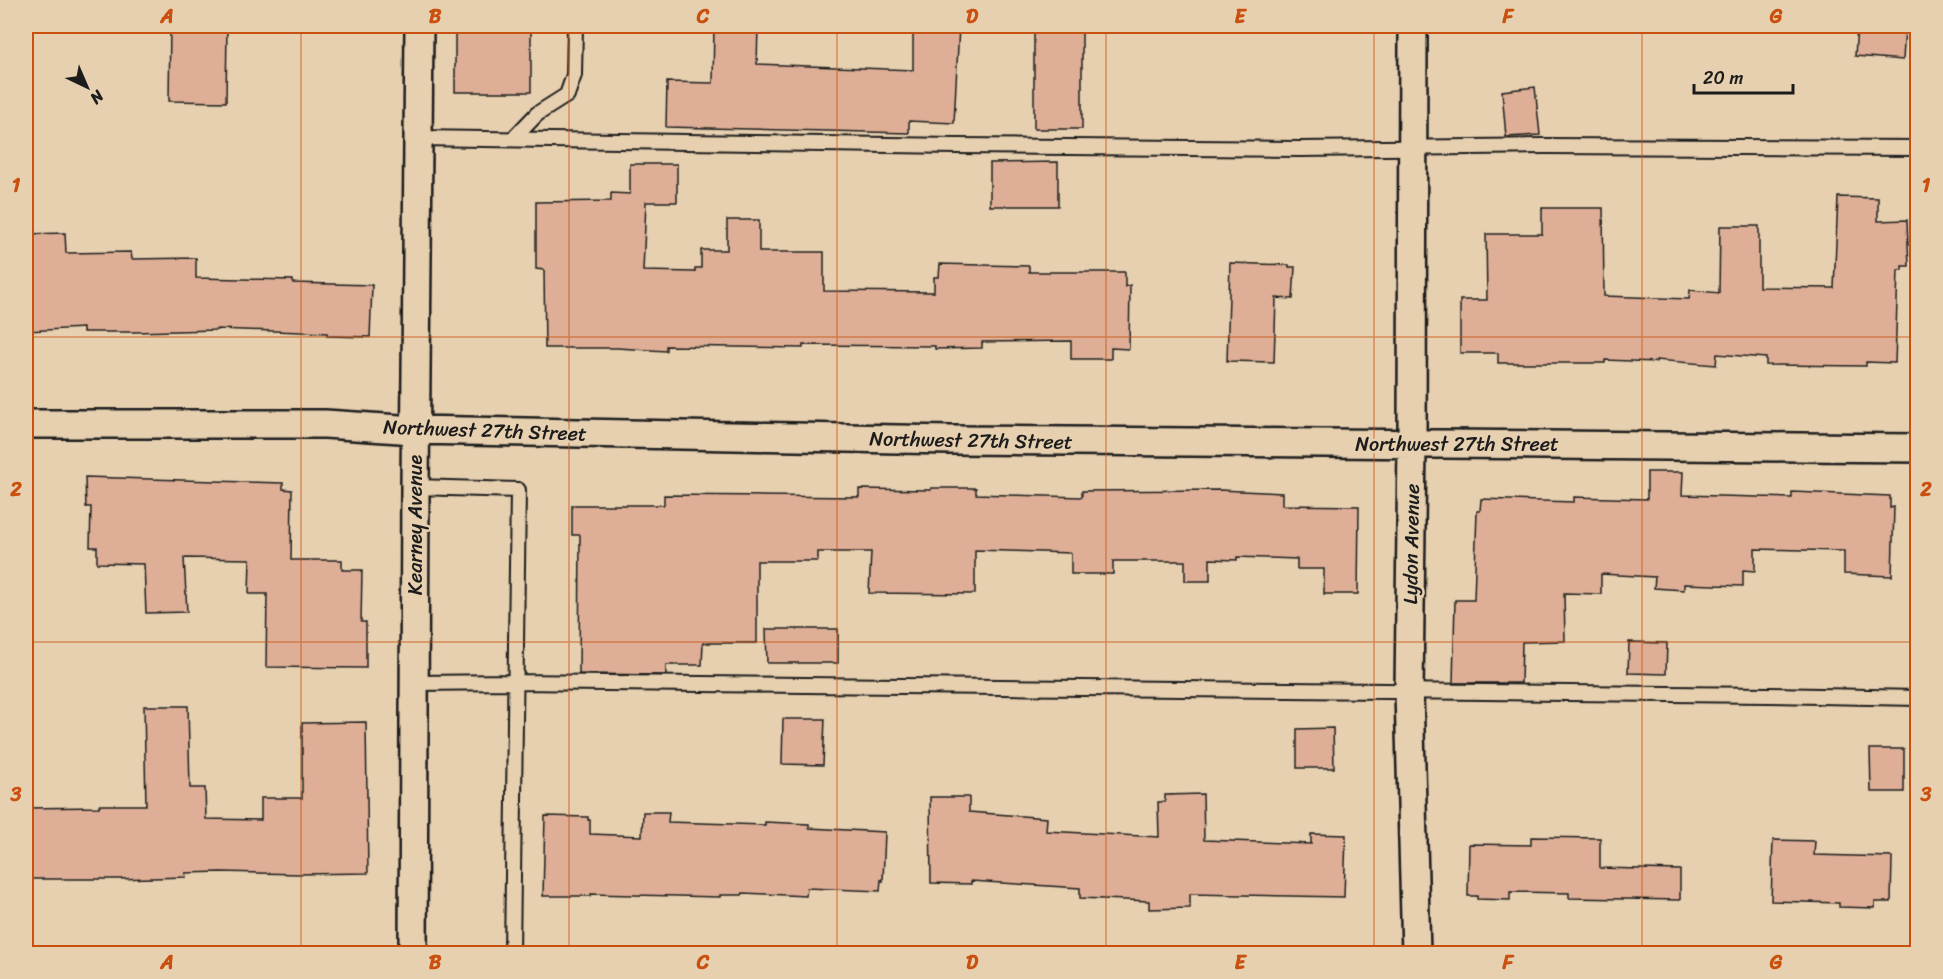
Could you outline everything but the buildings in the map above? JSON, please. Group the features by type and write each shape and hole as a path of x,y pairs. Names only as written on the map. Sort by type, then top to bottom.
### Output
{"street":[{"name":"Kearney Avenue","path":"413,954 419,26"},
{"name":"Lydon Avenue","path":"1413,26 1409,692 1416,954"},
{"name":"Northwest 27th Street","path":"26,424 325,424 415,430 950,440 1917,448"}],"lane":[{"path":"513,140 537,114 567,95 574,75 575,26"},
{"path":"418,138 1301,149 1558,146 1917,148"},
{"path":"415,487 518,490 512,954"},
{"path":"414,682 1917,698"}]}
